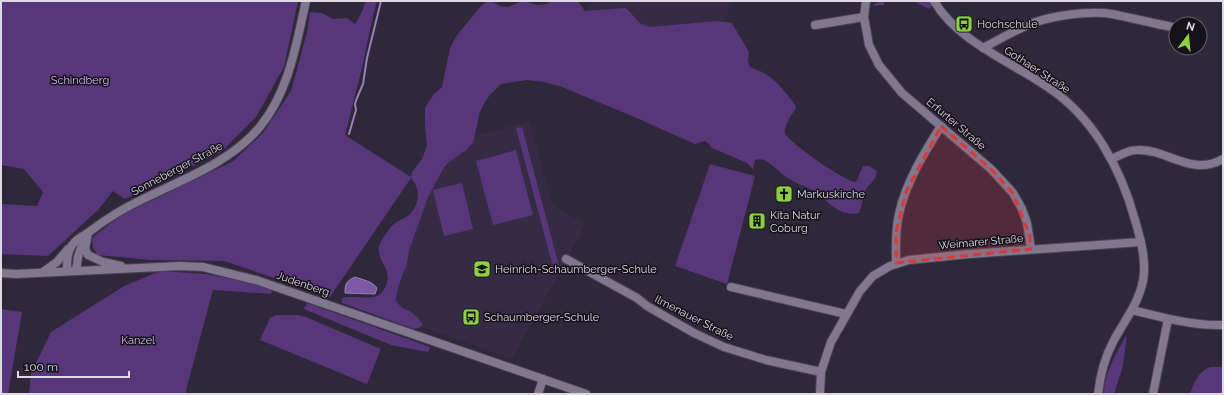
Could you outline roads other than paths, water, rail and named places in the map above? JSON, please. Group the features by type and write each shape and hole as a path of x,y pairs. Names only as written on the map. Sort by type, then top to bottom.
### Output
{"street":[{"name":"Sonneberger Straße","path":"41,273 57,262 74,242 112,216 143,199 182,181 232,152 253,134 268,116 290,69 306,1"},
{"name":"Erfurter Straße","path":"866,1 864,17 869,45 879,66 902,93 991,169 1013,193 1022,209 1027,223 1030,249"},
{"name":"Gothaer Straße","path":"934,1 943,14 959,30 983,48 1049,88 1064,99 1089,125 1111,159 1125,189 1141,242 1144,275 1142,286 1132,310 1112,343 1104,365 1098,394"},
{"path":"983,48 1028,25 1049,18 1097,13 1110,14 1168,26"},
{"path":"815,25 864,17"},
{"path":"896,263 896,232 898,214 916,170 941,126"},
{"path":"1111,159 1137,150 1160,154 1187,164 1209,165 1223,159"},
{"name":"Sonneberger Straße","path":"76,271 80,248 88,233"},
{"path":"88,233 85,249 91,258 104,262 138,268"},
{"path":"67,271 68,255 74,242"},
{"name":"Weimarer Straße","path":"820,394 821,372 831,342 846,314 860,291 873,276 896,263 909,260 1030,249 1141,242"},
{"name":"Ilmenauer Straße","path":"566,259 637,298 647,306 694,333 724,347 766,360 821,372"},
{"name":"Judenberg","path":"1,273 41,273 180,266 203,267 240,275 586,394"},
{"path":"731,286 846,314"},
{"path":"1132,310 1168,319 1202,325 1223,326"},
{"path":"1153,394 1168,319"},
{"path":"538,394 543,379"}],"waterway":[{"path":"349,134 356,110 355,104 363,84 367,58 381,1"}],"place":[{"name":"Hochschule","path":"964,24"},
{"name":"Markuskirche","path":"784,194"},
{"name":"Kita Natur Coburg","path":"757,221"},
{"name":"Heinrich-Schaumberger-Schule","path":"482,269"},
{"name":"Schaumberger-Schule","path":"471,317"}],"park label":[{"name":"Schindberg","path":"80,80"},
{"name":"Kanzel","path":"138,340"}]}
